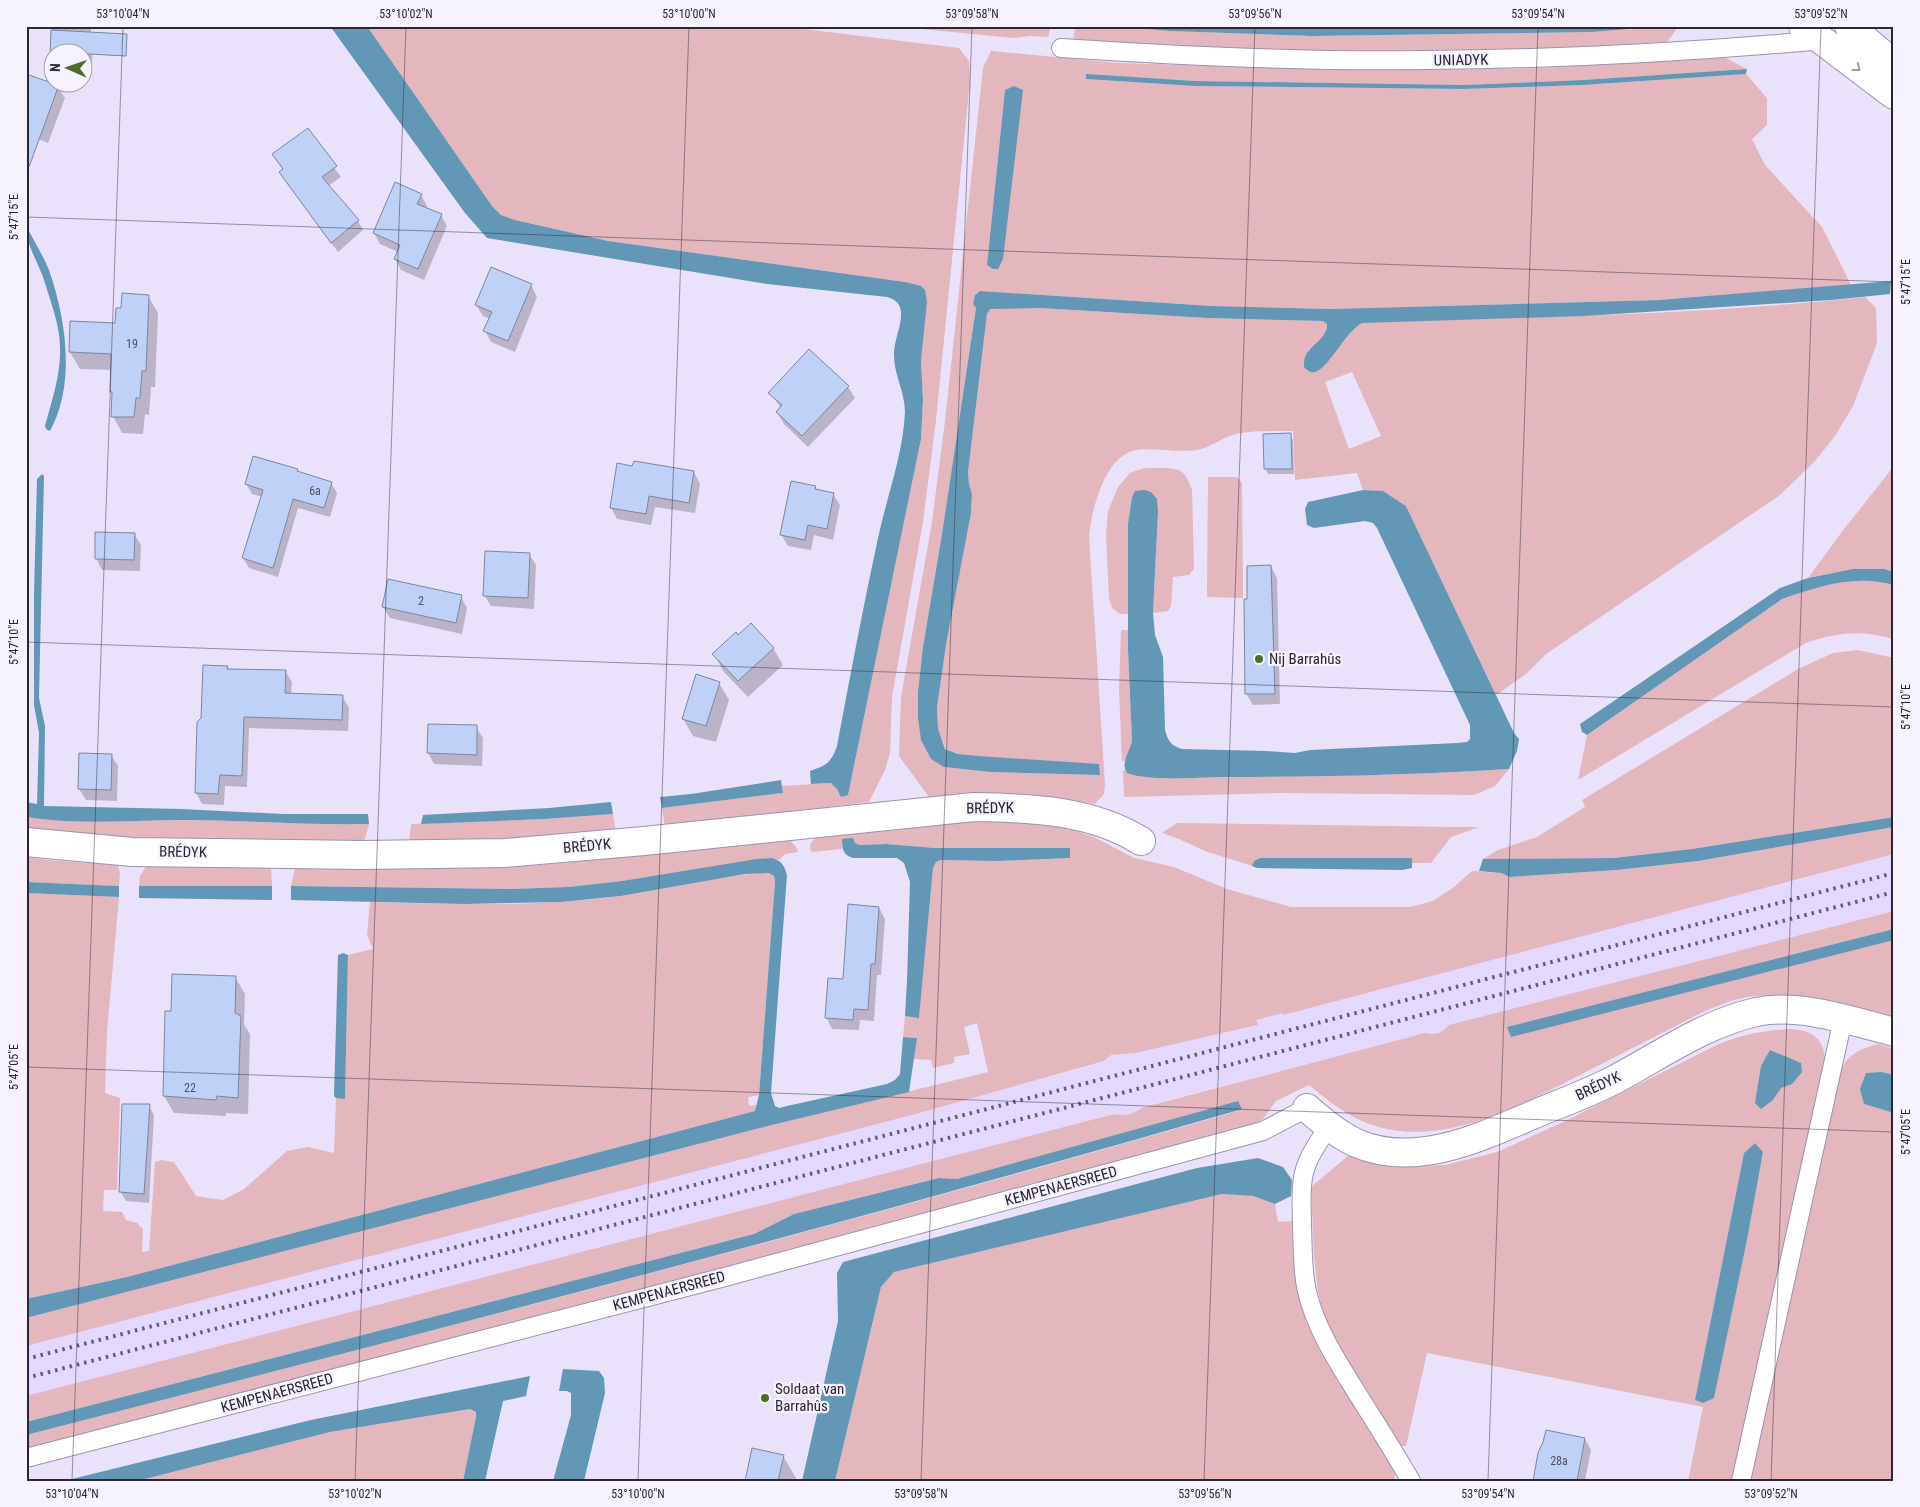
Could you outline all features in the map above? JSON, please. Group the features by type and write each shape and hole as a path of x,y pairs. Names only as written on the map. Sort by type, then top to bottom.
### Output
{"street":[{"path":"1855,31 1894,64"},
{"path":"1812,33 1894,95"},
{"name":"BRÉDYK","path":"26,842 132,852 363,855 505,853 635,842 974,807 1022,808 1073,814 1108,824 1141,840"},
{"name":"BRÉDYK","path":"1307,1108 1329,1127 1357,1143 1389,1152 1418,1152 1444,1148 1485,1135 1612,1081 1685,1039 1723,1021 1759,1012 1797,1010 1894,1032"}],"lane":[{"name":"UNIADYK","path":"1061,48 1241,58 1422,60 1699,50 1812,33 1855,31"},
{"path":"1741,1481 1843,1019"},
{"name":"KEMPENAERSREED","path":"26,1458 711,1280 1263,1131 1307,1108"},
{"path":"1329,1127 1314,1147 1304,1168 1301,1189 1303,1263 1307,1290 1315,1318 1336,1358 1411,1481"}],"shaded area":[{"path":"367,26 779,26 959,48 969,61 970,80 936,420 923,522 892,697 890,753 885,770 869,802 665,827 662,808 783,793 782,786 831,783 848,795 921,439 923,400 921,361 927,302 905,282 608,241 515,220 501,215 492,206"},
{"path":"891,26 1051,26 1048,37 1029,36 1013,38"},
{"path":"1076,26 1311,36 1592,32 1679,26 1667,42 1540,50 1422,52 1241,50 1122,45 1073,39"},
{"path":"991,51 1119,63 1308,69 1422,70 1542,68 1724,57 1747,69 1583,80 1463,85 1195,81 1086,75 1086,79 1194,86 1463,89 1583,85 1746,74 1767,98 1767,125 1752,139 1765,165 1822,227 1851,285 1659,300 1331,309 1212,306 980,291 975,295 973,304 976,308 923,647 918,691 918,718 944,767 990,772 1100,775 958,754 946,749 938,728 937,707 946,645 971,513 972,494 968,472 989,309 1040,308 1207,318 1323,321 1327,324 1326,334 1308,350 1309,371 1315,372 1322,367 1356,326 1369,322 1679,312 1865,297 1876,308 1877,343 1853,406 1835,436 1815,461 1780,495 1546,654 1526,674 1496,695 1406,506 1383,491 1363,490 1357,473 1295,480 1293,431 1257,431 1236,434 1205,448 1194,450 1144,449 1125,454 1108,473 1102,486 1093,512 1089,536 1105,785 1104,794 1095,804 1067,799 978,793 929,797 899,756 901,697 932,522 945,421 983,68","holes":["1014,86 987,265 1005,90","1352,372 1381,436 1349,449 1325,382"]},
{"path":"1894,466 1894,572 1861,569 1808,578 1841,533"},
{"path":"1144,468 1178,470 1184,474 1188,481 1192,490 1194,569 1189,575 1173,577 1171,606 1168,611 1153,613 1158,512 1132,497 1128,524 1129,614 1120,614 1112,608 1109,598 1106,535 1108,511 1118,487 1130,473"},
{"path":"1208,477 1237,477 1242,483 1243,598 1207,597"},
{"path":"1850,580 1882,581 1894,585 1894,639 1860,633 1829,636 1806,643 1578,780 1587,735 1782,599 1810,589"},
{"path":"1121,630 1129,630 1128,650 1132,741 1130,752 1124,761 1122,761 1119,689"},
{"path":"1858,650 1894,658 1894,817 1692,849 1614,858 1483,859 1498,850 1537,837 1585,807 1582,800 1798,669 1833,653"},
{"path":"1509,769 1495,786 1474,795 1279,793 1124,797 1123,770 1144,777 1170,778 1292,777"},
{"path":"613,814 616,832 551,839 409,842 411,824 545,819"},
{"path":"26,817 89,822 194,820 369,824 364,842 113,837 26,829"},
{"path":"981,821 1022,822 1071,829 1096,838 1134,858 1174,867 1227,889 1291,907 1410,907 1433,901 1454,887 1472,871 1501,873 1510,877 1617,870 1698,861 1894,827 1894,854 1283,1015 1282,1013 1256,1020 1258,1025 1135,1053 1111,1055 1104,1061 912,1115 26,1346 26,1318 772,1125 988,1072 977,1023 964,1027 970,1054 954,1057 954,1063 933,1068 931,1060 914,1059 916,1038 903,1037 905,1016 919,1017 933,868 936,862 941,860 998,861 1070,858 1070,849 935,848 887,844 859,845 842,839 842,849 811,852 810,845 816,836 869,829"},
{"path":"1177,823 1479,827 1451,837 1431,863 1412,863 1412,858 1260,858 1254,861 1252,866 1205,851 1162,833"},
{"path":"789,839 798,852 785,854 779,860 772,858 622,881 568,887 512,889 291,886 295,868 524,866"},
{"path":"1894,854 1894,911 1435,1034 1425,1033 1141,1107 1135,1113 1125,1116 1114,1114 26,1396 26,1346 912,1115 1104,1062 1111,1055 1135,1053 1254,1026 1253,1018"},
{"path":"26,857 115,865 118,866 120,873 119,886 26,882"},
{"path":"146,866 271,867 272,886 139,886 140,876"},
{"path":"769,873 774,876 775,882 759,1095 748,1097 749,1106 757,1105 755,1111 127,1277 26,1299 26,893 119,897 107,1032 105,1093 120,1098 117,1190 104,1190 103,1211 122,1212 126,1220 137,1223 143,1229 142,1252 149,1251 155,1162 161,1160 174,1162 196,1196 223,1200 244,1189 287,1151 308,1147 334,1153 336,1098 345,1098 348,955 373,949 367,935 370,902 496,904 558,902 621,896 726,877"},
{"path":"1894,911 1894,929 1508,1027 1511,1036 1894,940 1894,1020 1835,1004 1794,997 1754,996 1734,1000 1700,1014 1524,1103 1471,1123 1444,1129 1416,1132 1389,1129 1362,1121 1341,1109 1309,1085 1276,1101 1263,1119 1246,1129 339,1371 26,1450 26,1435 787,1237 1241,1110 957,1179 939,1178 794,1214 754,1234 26,1422 26,1396 1114,1114 1129,1114 1141,1108 1425,1033 1438,1033 1449,1025"},
{"path":"1790,1029 1805,1031 1816,1037 1823,1048 1825,1063 1733,1481 1688,1481 1703,1407 1427,1353 1406,1446 1398,1446 1326,1321 1318,1292 1314,1256 1311,1187 1348,1156 1391,1166 1446,1165 1497,1152 1559,1124 1726,1041 1761,1032","holes":["1755,1143 1763,1152 1747,1240 1714,1397 1695,1400 1744,1153"]},
{"path":"1878,1044 1894,1049 1894,1075 1882,1072 1865,1104 1894,1113 1894,1481 1748,1481 1840,1072 1855,1053"},
{"path":"1222,1194 1253,1196 1275,1204 1278,1222 1293,1221 1302,1296 1396,1471 1394,1481 835,1481 881,1287 894,1272"},
{"path":"470,1409 476,1412 476,1417 463,1481 137,1481 330,1432"}],"water":[{"path":"330,26 367,26 492,206 501,215 515,220 608,241 905,282 921,286 925,290 927,302 921,361 923,400 921,439 848,795 841,797 831,783 811,784 810,771 828,763 837,746 872,564 901,444 905,412 894,360 895,345 901,320 899,306 895,301 887,297 767,284 487,238 465,213"},
{"path":"1110,26 1668,26 1592,32 1311,36 1170,31"},
{"path":"1747,69 1746,74 1583,85 1463,89 1194,86 1086,79 1086,74 1195,81 1463,85 1583,80"},
{"path":"1014,86 1023,90 1003,259 998,269 993,269 987,265 1005,90"},
{"path":"26,225 49,270 64,330 66,372 58,412 50,431 45,426 58,377 60,339 57,323 42,276 30,247"},
{"path":"1891,281 1890,294 1831,300 1584,316 1362,323 1356,327 1326,364 1315,372 1309,371 1304,367 1304,360 1311,348 1324,335 1327,324 1323,321 1207,318 1040,308 990,309 987,314 968,472 972,494 971,513 946,645 937,707 938,728 945,749 958,754 1099,764 1100,775 990,772 944,767 931,759 921,740 918,718 918,691 923,647 976,308 973,304 975,295 980,291 1212,306 1331,309 1659,300"},
{"path":"42,474 44,476 39,698 45,726 44,806 182,809 284,814 368,814 369,824 194,820 89,822 26,817 26,802 37,804 39,733 34,705 34,594 37,479"},
{"path":"1144,490 1151,492 1157,499 1153,613 1155,635 1163,657 1165,730 1173,745 1182,749 1295,753 1310,750 1457,743 1467,742 1470,739 1470,725 1377,528 1373,523 1365,521 1314,528 1307,525 1305,509 1308,502 1363,490 1383,491 1406,506 1514,733 1519,739 1517,751 1509,769 1296,777 1175,778 1137,776 1127,773 1125,761 1132,741 1128,650 1128,524 1132,497 1135,491"},
{"path":"1853,569 1884,569 1894,572 1894,585 1880,582 1851,581 1823,586 1782,599 1587,735 1582,732 1580,724 1780,588 1808,578"},
{"path":"781,780 783,793 662,808 660,797"},
{"path":"611,802 613,814 421,824 423,815 549,808"},
{"path":"1894,817 1894,827 1698,861 1617,870 1510,877 1501,873 1479,871 1483,859 1614,858 1692,849"},
{"path":"853,838 855,843 859,845 887,844 935,848 1070,848 1070,858 998,861 941,860 936,862 933,868 919,1018 905,1016 910,882 904,863 897,858 850,857 844,851 842,839"},
{"path":"772,858 782,864 787,875 771,1093 775,1106 779,1108 887,1084 895,1080 900,1074 903,1037 917,1038 909,1092 772,1125 26,1318 26,1299 127,1277 755,1111 759,1095 775,882 774,876 769,873 745,874 621,896 561,902 465,904 291,900 291,886 512,889 568,887 622,881"},
{"path":"1260,858 1412,858 1412,868 1402,870 1257,868 1252,866 1254,861"},
{"path":"26,882 119,886 119,897 26,893"},
{"path":"139,886 272,886 272,900 139,898"},
{"path":"1894,929 1894,940 1511,1037 1507,1027"},
{"path":"343,953 348,955 345,1099 334,1096 338,955"},
{"path":"1770,1050 1801,1063 1802,1072 1792,1084 1781,1088 1773,1100 1761,1109 1755,1103 1761,1066"},
{"path":"1882,1072 1894,1075 1894,1113 1864,1104 1860,1089 1866,1073"},
{"path":"1238,1101 1242,1109 939,1195 483,1317 26,1435 26,1422 754,1234 794,1214 939,1178 957,1179"},
{"path":"1755,1143 1763,1152 1747,1240 1714,1398 1703,1403 1695,1400 1744,1153"},
{"path":"1258,1158 1283,1167 1292,1180 1291,1196 1275,1204 1253,1196 1222,1194 894,1272 881,1287 835,1481 802,1481 838,1321 837,1273 843,1262 1197,1168"},
{"path":"563,1369 599,1371 604,1378 605,1393 584,1481 553,1481 571,1415 571,1393 559,1391"},
{"path":"530,1376 526,1396 503,1401 485,1481 463,1481 476,1417 476,1412 470,1409 330,1432 137,1481 64,1481 311,1420"}],"building":[{"path":"51,30 127,34 126,56 92,54 92,42 51,42"},
{"path":"26,74 42,80 42,92 56,92 29,167 26,167"},
{"path":"308,128 337,166 322,177 359,220 331,243 279,172 283,169 272,154"},
{"path":"395,182 422,194 417,204 442,214 418,269 394,259 400,245 373,233"},
{"path":"491,267 532,284 508,341 483,331 492,312 475,305"},
{"path":"122,293 149,295 146,371 142,371 140,398 136,398 134,417 111,417 111,354 69,352 70,321 115,323 116,308 121,308"},
{"path":"809,349 849,386 802,436 776,412 782,405 768,393"},
{"path":"1291,433 1292,469 1264,469 1263,434"},
{"path":"253,456 298,469 297,471 332,482 324,508 293,499 273,568 242,558 263,490 245,484"},
{"path":"634,461 694,471 689,503 649,496 646,514 610,508 617,463 632,466"},
{"path":"791,481 816,486 815,489 834,493 827,529 808,525 805,540 780,535"},
{"path":"95,532 135,533 134,560 95,559"},
{"path":"485,551 530,553 528,598 483,596"},
{"name":"Nij Barrahûs","path":"1271,565 1275,694 1245,694 1244,599 1247,599 1247,566"},
{"path":"388,579 462,595 456,623 382,607"},
{"path":"751,623 774,648 738,681 712,654 736,632 738,635"},
{"path":"203,665 228,666 227,669 286,670 285,693 343,695 342,720 244,717 242,776 220,775 218,794 195,793 197,722 201,718"},
{"path":"696,674 720,682 706,726 682,719"},
{"path":"428,724 477,725 477,755 427,753"},
{"path":"79,753 112,754 111,790 78,789"},
{"path":"848,904 879,907 875,964 871,964 868,1010 854,1009 853,1020 825,1018 828,978 843,979"},
{"path":"172,974 236,976 235,1013 241,1016 238,1098 217,1096 216,1100 163,1096 165,1011 171,1011"},
{"path":"122,1104 150,1104 144,1194 119,1192"},
{"path":"1546,1430 1585,1438 1577,1481 1533,1481 1538,1453"},
{"path":"752,1448 784,1455 778,1481 745,1481"}],"railway":[{"path":"26,1359 1894,873"},
{"path":"26,1378 1894,892"}],"place":[{"name":"Nij Barrahûs","path":"1259,659"},
{"name":"Soldaat van Barrahûs","path":"765,1398"}]}
